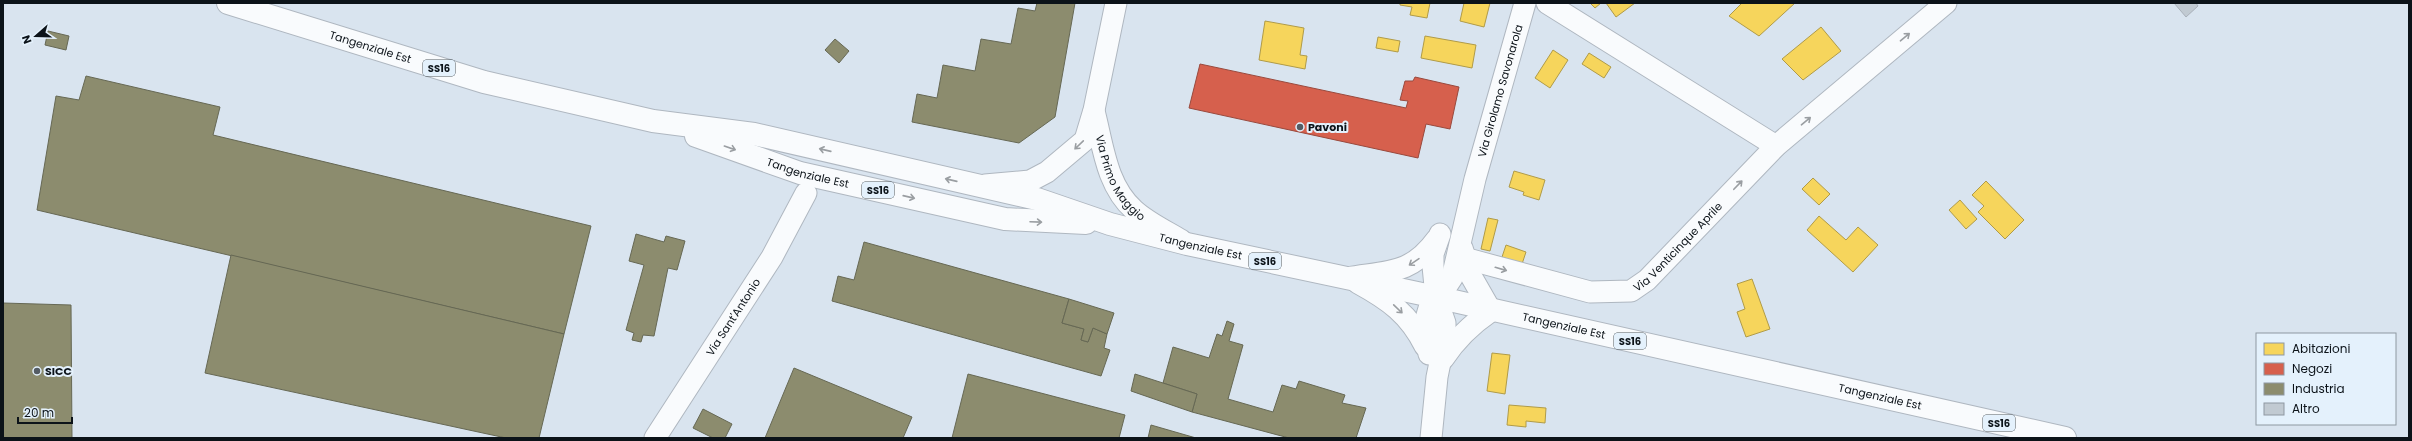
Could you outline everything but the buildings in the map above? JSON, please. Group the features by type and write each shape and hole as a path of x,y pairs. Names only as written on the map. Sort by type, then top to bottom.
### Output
{"main road":[{"name":"Tangenziale Est","path":"228,3 484,82 653,121 754,134 1037,199 1110,224 1187,244 1349,280 1436,297 1491,311 2065,438"},
{"name":"Tangenziale Est","path":"653,121 800,173 1022,221 1110,224"}],"street":[{"path":"260,3 280,20"},
{"name":"Via Primo Maggio","path":"979,186 1030,181 1047,172 1085,140 1094,110 1116,3"},
{"name":"Via Girolamo Savonarola","path":"1436,297 1446,289 1452,278 1475,179 1525,3"},
{"path":"1547,3 1776,146"},
{"name":"Via Venticinque Aprile","path":"1464,258 1590,292 1631,291 1647,280 1776,146 1946,3"},
{"name":"Via Primo Maggio","path":"1094,110 1107,168 1120,193 1134,210 1187,244"},
{"name":"Via Girolamo Savonarola","path":"1349,280 1411,265 1428,252 1453,217 1475,179"},
{"name":"Via Sant'Antonio","path":"654,438 772,257 806,193"},
{"name":"Via Girolamo Savonarola","path":"1462,232 1464,258 1471,276 1491,311"},
{"path":"1431,438 1436,364 1445,338 1444,323 1436,297 1433,254 1440,234"},
{"path":"1349,280 1389,300 1405,315 1415,328 1436,364"},
{"path":"1436,364 1451,345 1473,323 1491,311"}],"place":[{"name":"Pavoni","path":"1300,127"},
{"name":"SICC","path":"37,371"}]}
